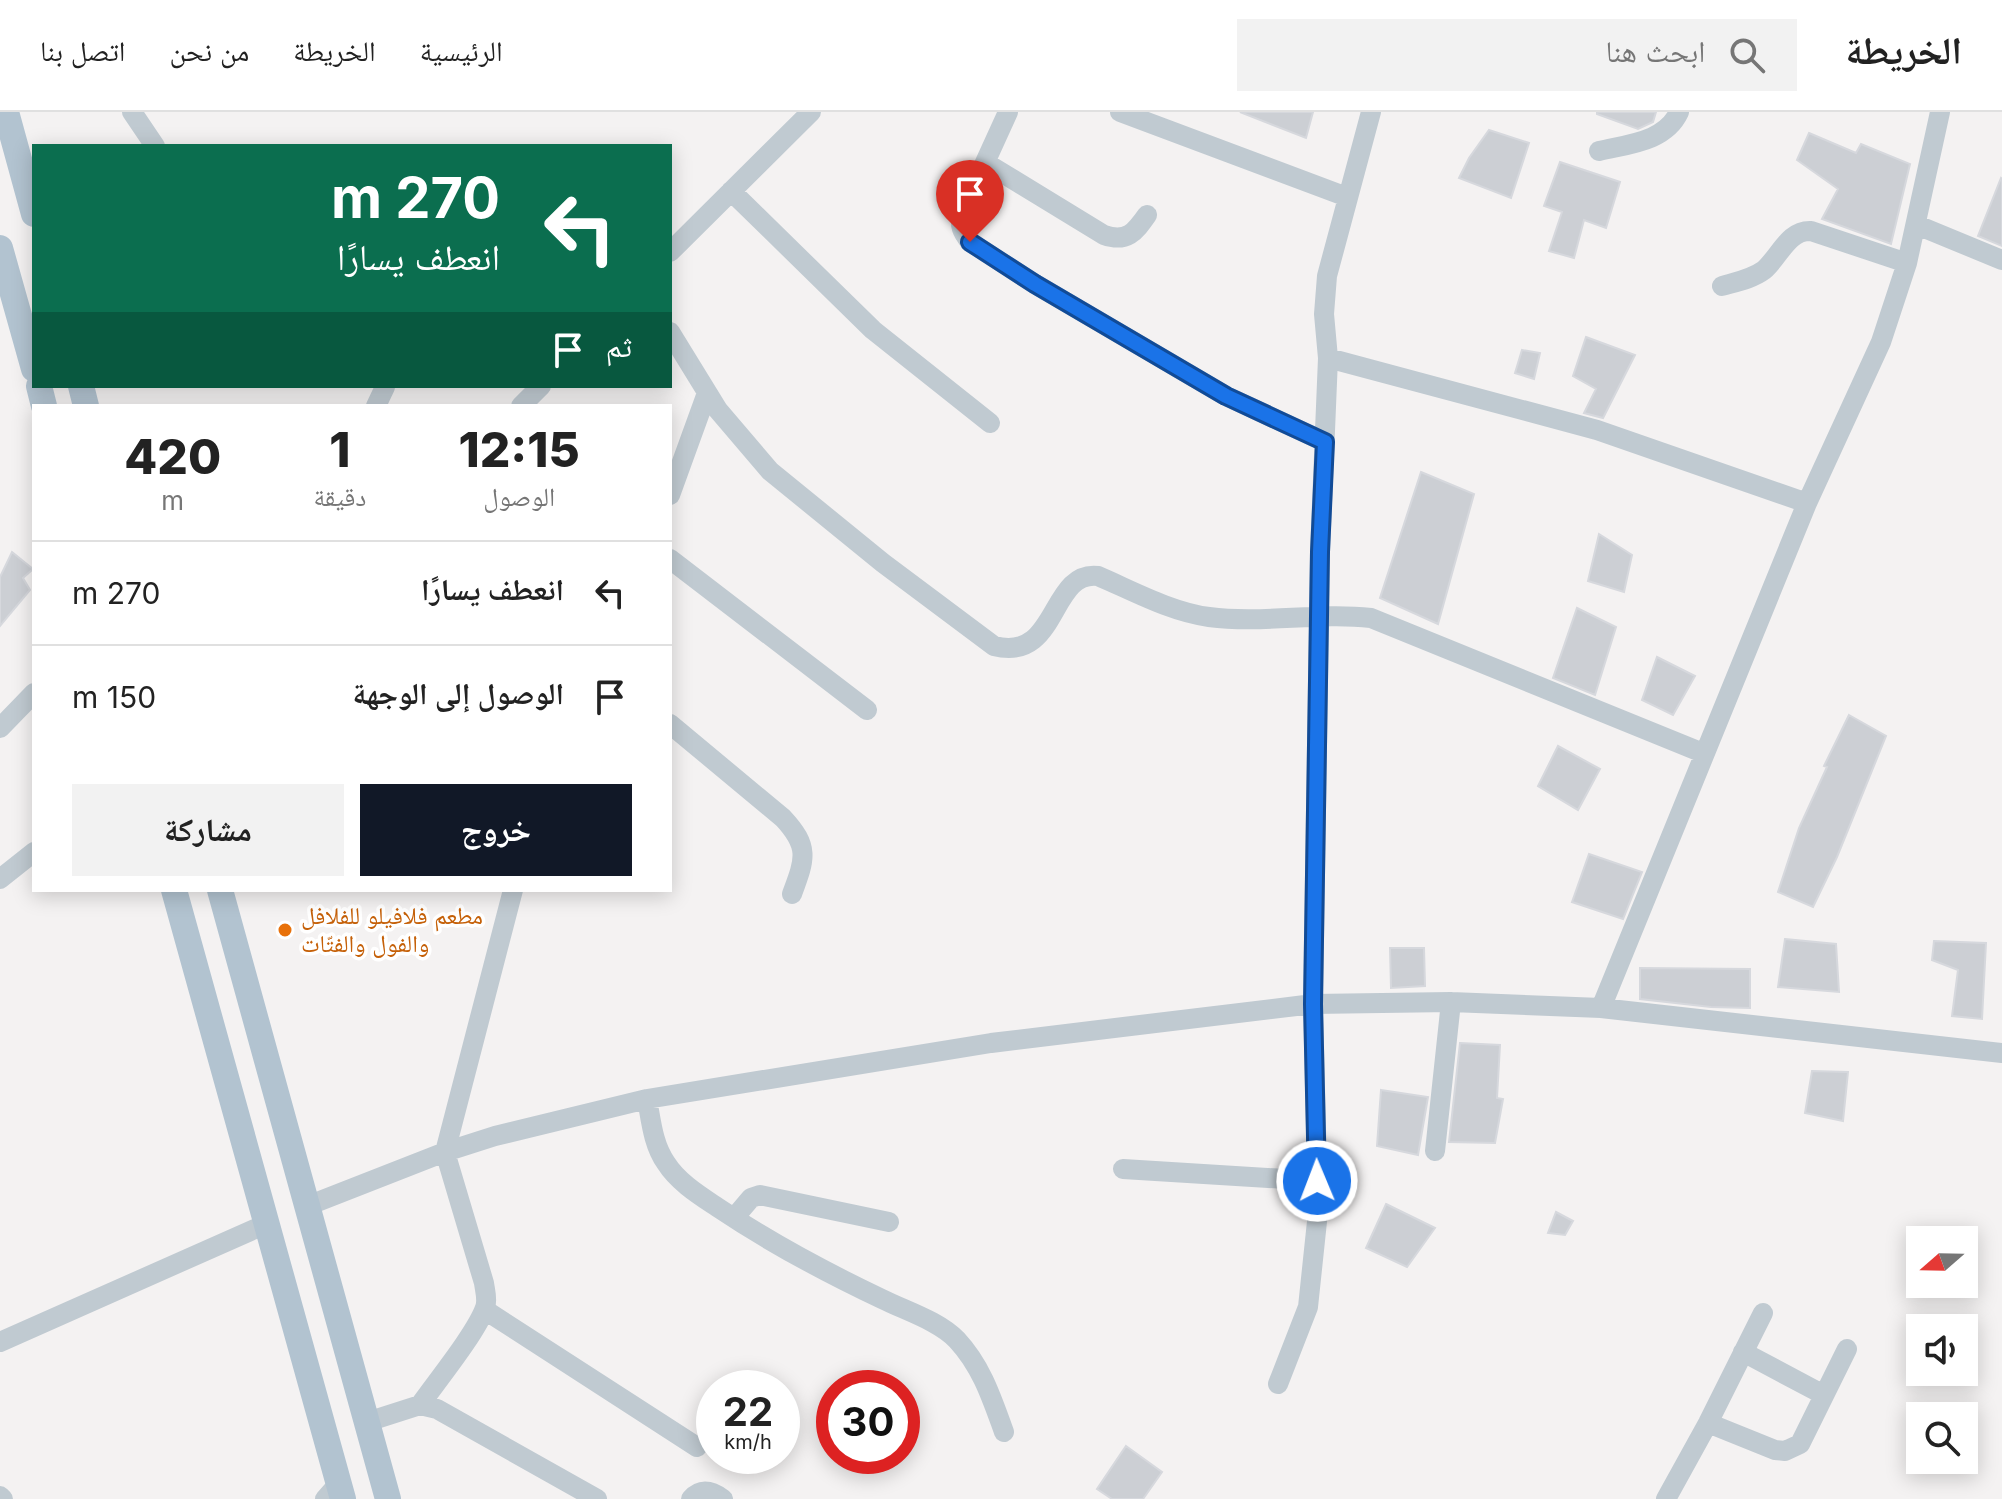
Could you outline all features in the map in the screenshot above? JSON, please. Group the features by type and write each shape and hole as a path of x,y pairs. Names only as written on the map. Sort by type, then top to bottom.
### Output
{"main road":[{"path":"6,112 32,207"},
{"path":"0,248 32,362"},
{"path":"175,892 266,1224 335,1494"},
{"path":"221,892 388,1499"}],"street":[{"path":"132,112 154,144"},
{"path":"672,250 811,112"},
{"path":"1008,112 960,223 962,232 970,242 1035,284 1226,396 1325,442"},
{"path":"1120,112 1347,197"},
{"path":"1278,1384 1308,1307 1318,1212 1313,1004 1320,552 1328,358 1324,314 1327,276 1371,112"},
{"path":"1599,151 1657,135 1668,128 1679,112"},
{"path":"1601,1008 1807,503 1881,342 1917,225 1940,112"},
{"path":"986,163 1115,239 1135,232 1147,215"},
{"path":"731,191 873,330 990,423"},
{"path":"1917,225 2002,260"},
{"path":"1722,286 1762,271 1794,235 1803,231 1907,263"},
{"path":"672,335 707,393 770,471 883,563 994,646 1007,650 1023,647 1036,639 1071,584 1090,575 1098,576 1171,606 1208,617 1320,618 1351,615 1371,618 1703,753"},
{"path":"1328,358 1597,430 1807,503"},
{"path":"523,404 539,388"},
{"path":"672,489 707,393"},
{"path":"672,561 867,710"},
{"path":"0,728 32,695"},
{"path":"672,726 795,830 803,844 803,864 792,894"},
{"path":"0,879 32,854"},
{"path":"420,1405 485,1310 484,1283 445,1152 512,892"},
{"path":"1435,1151 1451,1002"},
{"path":"307,1206 445,1152 495,1136 647,1099 991,1043 1313,1004 1451,1002 1601,1008 2002,1053"},
{"path":"647,1099 656,1143 677,1177 734,1218 818,1268 955,1337 987,1384 1004,1432"},
{"path":"1123,1169 1317,1181"},
{"path":"734,1218 751,1198 760,1195 889,1222"},
{"path":"0,1342 266,1224"},
{"path":"485,1310 696,1446"},
{"path":"1666,1499 1763,1313"},
{"path":"1708,1423 1775,1450 1785,1451 1800,1444 1847,1349"},
{"path":"1743,1352 1824,1395"},
{"path":"367,1422 420,1405 437,1409 597,1499"},
{"path":"691,1499 703,1492 713,1492 723,1499"}],"building":[{"path":"1240,112 1313,112 1306,138"},
{"path":"1597,112 1656,112 1653,122 1638,129"},
{"path":"1489,130 1529,143 1511,198 1459,178"},
{"path":"1809,133 1856,153 1861,144 1910,164 1891,244 1822,219 1838,189 1797,160"},
{"path":"1560,162 1620,182 1606,228 1584,220 1574,258 1549,251 1562,212 1544,206"},
{"path":"2002,179 2002,246 1978,236"},
{"path":"1586,337 1635,355 1603,418 1584,413 1596,389 1573,376"},
{"path":"1522,350 1540,353 1534,379 1515,373"},
{"path":"1421,472 1474,494 1438,624 1380,598"},
{"path":"1599,534 1632,555 1624,592 1588,581"},
{"path":"12,552 32,568 23,578 30,590 0,626 0,577"},
{"path":"1577,608 1616,627 1595,695 1553,678"},
{"path":"1657,657 1695,676 1673,715 1642,700"},
{"path":"1849,715 1886,736 1837,857 1813,907 1778,892 1799,828"},
{"path":"1558,746 1600,769 1578,810 1538,786"},
{"path":"1589,854 1642,872 1623,919 1572,902"},
{"path":"1785,939 1836,944 1839,992 1778,987"},
{"path":"1934,941 1986,943 1982,1019 1952,1016 1958,970 1932,960"},
{"path":"1390,948 1424,948 1425,986 1391,988"},
{"path":"1640,968 1750,969 1750,1008 1640,999"},
{"path":"1460,1043 1500,1045 1497,1098 1503,1099 1495,1143 1449,1142"},
{"path":"1812,1071 1848,1072 1843,1121 1805,1113"},
{"path":"1381,1090 1428,1097 1418,1155 1377,1146"},
{"path":"1386,1204 1435,1228 1407,1267 1366,1248"},
{"path":"1556,1212 1573,1221 1565,1235 1548,1233"},
{"path":"1126,1446 1162,1472 1143,1499 1112,1499 1097,1489"}],"place":[{"name":"مطعم فلافيلو للفلافل والفول والفتّات","path":"285,930"}],"route":[{"path":"970,242 1035,284 1226,396 1325,442 1320,552 1313,1004 1317,1181"}]}
